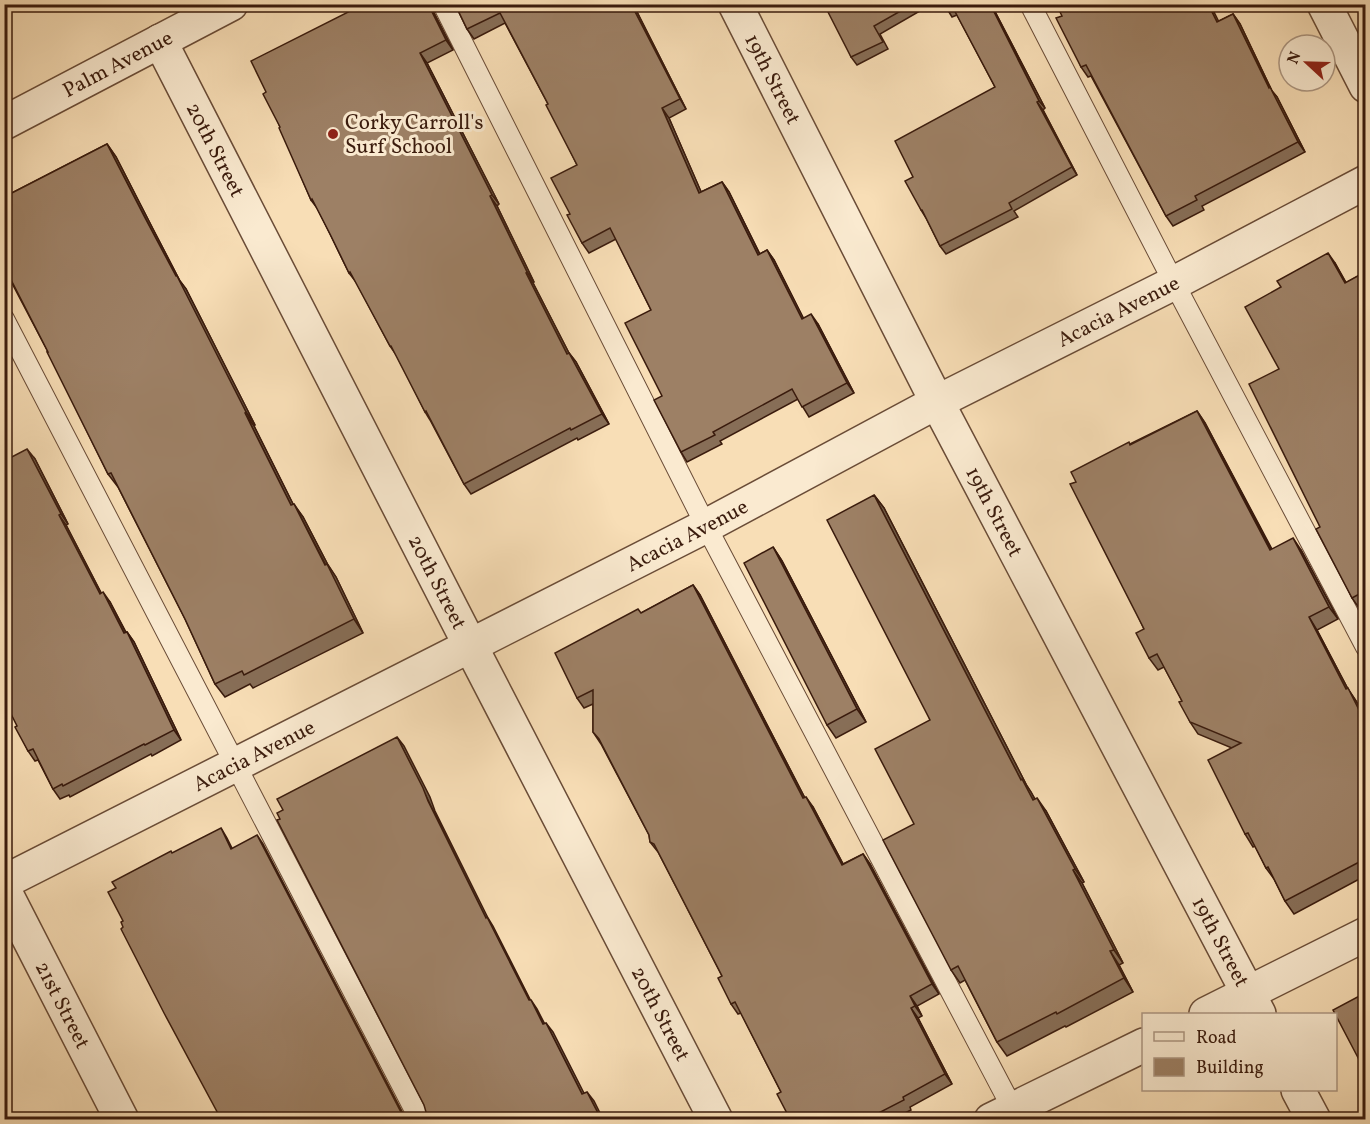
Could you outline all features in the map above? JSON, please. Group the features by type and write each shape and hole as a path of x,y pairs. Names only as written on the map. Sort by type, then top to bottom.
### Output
{"street":[{"name":"Palm Avenue","path":"4,123 231,4"},
{"name":"19th Street","path":"735,4 937,402 1254,1004"},
{"path":"1324,4 1365,86"},
{"name":"20th Street","path":"160,41 470,645 717,1119"},
{"name":"Acacia Avenue","path":"4,882 706,526 937,402 1174,283 1365,182"},
{"name":"21st Street","path":"4,890 122,1119"},
{"path":"1211,1013 1254,1004 1365,934"},
{"path":"1007,1116 1142,1046"},
{"path":"1299,1091 1314,1119"}],"lane":[{"path":"443,4 1007,1116"},
{"path":"1030,4 1365,647"},
{"path":"4,319 420,1119"}],"building":[{"path":"364,4 428,4 446,40 420,53 492,195 490,196 526,273 567,354 569,353 602,414 571,430 570,428 464,484 311,200 280,127 263,94 266,92 251,61"},
{"path":"455,4 631,4 680,99 662,108 699,193 722,182 758,255 767,250 802,319 811,314 847,383 802,407 792,389 713,432 715,435 681,452 654,400 662,396 625,323 651,310 610,228 582,243 551,178 577,165 546,105 548,104 500,13 467,29"},
{"path":"837,4 913,4 874,26 883,42 851,57 827,10"},
{"path":"944,4 990,4 1039,101 1037,102 1072,167 1009,203 1012,209 940,246 905,181 913,177 895,141 995,87 952,6 946,9"},
{"path":"1056,4 1208,4 1217,22 1233,14 1298,142 1195,196 1197,200 1166,216 1086,65 1081,67 1056,18 1062,16"},
{"path":"107,144 177,276 291,505 294,504 354,619 244,675 242,671 215,684 185,619 111,473 108,474 4,266 4,197"},
{"path":"1328,253 1345,283 1365,272 1365,591 1352,598 1316,529 1320,527 1249,384 1279,369 1245,307 1281,287 1277,281"},
{"path":"1197,411 1270,550 1293,538 1329,607 1309,617 1365,722 1365,859 1285,901 1248,833 1245,834 1208,760 1241,743 1190,722 1179,702 1182,701 1157,654 1149,658 1136,633 1144,629 1070,484 1076,482 1071,472"},
{"path":"27,449 100,594 103,592 124,633 127,632 174,730 53,789 33,749 28,751 4,700 4,461"},
{"path":"874,495 1021,780 1033,800 1037,798 1075,869 1073,870 1114,950 1110,951 1124,978 1057,1014 1056,1012 997,1042 958,966 951,970 883,840 914,824 875,749 930,720 827,520"},
{"path":"773,547 857,709 827,725 744,563"},
{"path":"693,585 803,798 806,797 842,865 863,854 932,984 910,996 915,1006 911,1008 945,1074 903,1097 904,1100 867,1119 790,1119 777,1094 781,1092 735,1002 731,1004 718,978 722,976 654,844 650,842 649,835 599,739 593,732 593,690 577,698 555,653 638,609 641,613"},
{"path":"397,737 529,1000 543,1024 546,1023 582,1094 587,1092 601,1119 421,1119 426,1112 424,1105 277,820 280,819 277,813 283,810 277,799"},
{"path":"221,828 231,849 257,835 406,1119 221,1119 121,929 123,921 108,892 116,888 112,882"},
{"path":"1365,993 1365,1071 1337,1018 1337,1013 1333,1010"}],"place":[{"name":"Corky Carroll's Surf School","path":"333,134"}]}
